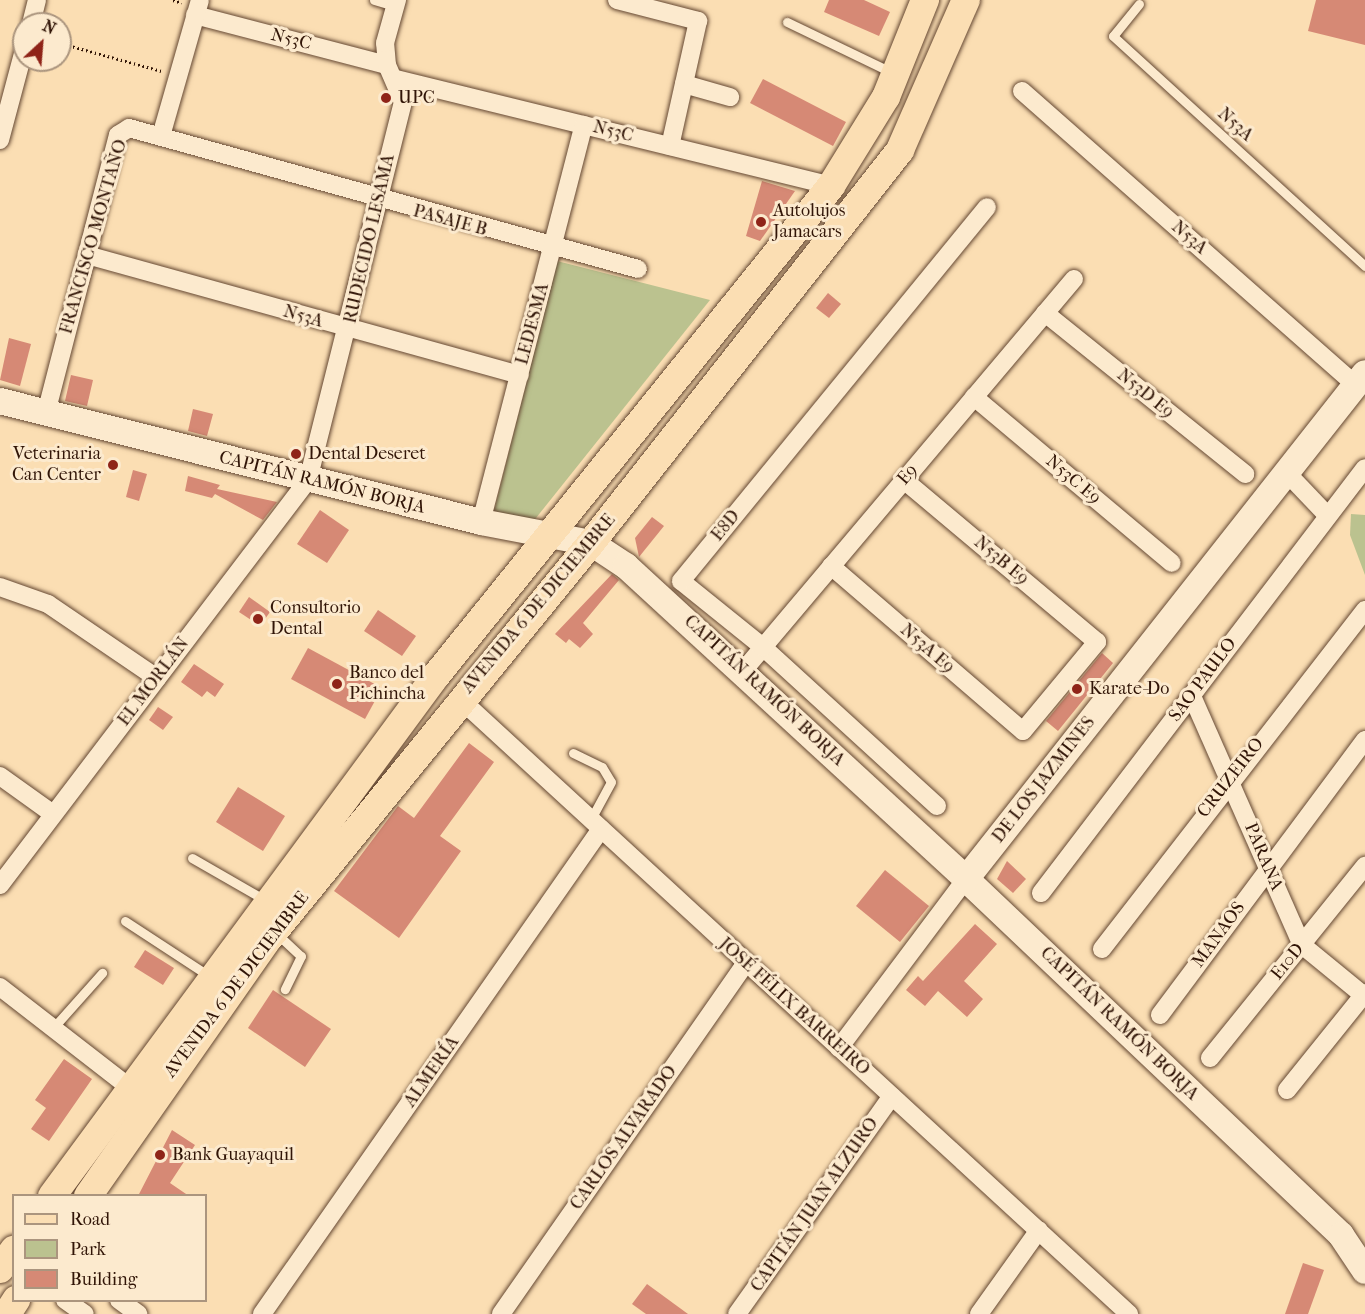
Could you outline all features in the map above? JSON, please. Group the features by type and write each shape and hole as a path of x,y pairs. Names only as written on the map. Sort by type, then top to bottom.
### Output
{"main road":[{"name":"AVENIDA 6 DE DICIEMBRE","path":"53,1194 129,1086 435,677 831,186 895,74 924,0"},
{"name":"AVENIDA 6 DE DICIEMBRE","path":"89,1194 274,931 460,699 591,543 900,150 966,0"}],"street":[{"path":"617,0 636,2 698,21 670,146"},
{"name":"RUDECIDO LESAMA","path":"308,480 349,331 403,102 391,72 385,43 396,3"},
{"path":"161,136 197,8"},
{"name":"N53C","path":"197,8 391,72 584,125 831,186"},
{"path":"0,140 18,72"},
{"path":"684,84 730,97"},
{"name":"N53A","path":"1022,91 1360,379"},
{"name":"LEDESMA","path":"481,522 554,249 584,125"},
{"name":"FRANCISCO MONTAÑO","path":"46,413 118,135 129,128 161,136"},
{"name":"PASAJE B","path":"161,136 379,202 638,269"},
{"name":"E8D","path":"937,806 763,647 681,581 987,207"},
{"name":"N53A","path":"87,255 349,331 520,375"},
{"name":"E9","path":"743,671 1074,279"},
{"name":"N53D E9","path":"1045,313 1245,474"},
{"name":"DE LOS JAZMINES","path":"839,1048 966,879 1360,379"},
{"name":"N53C E9","path":"974,398 1172,563"},
{"name":"CAPITÁN RAMÓN BORJA","path":"0,401 481,522 591,543 626,566 743,671 966,879 1341,1235 1365,1271"},
{"name":"SAO PAULO","path":"1041,893 1192,696 1326,514 1365,468"},
{"path":"1286,472 1326,514"},
{"name":"EL MORLÁN","path":"0,885 308,480"},
{"name":"N53B E9","path":"904,480 1097,642 1023,731"},
{"name":"N53A E9","path":"831,567 1023,731"},
{"path":"0,587 48,604 157,678"},
{"name":"CRUZEIRO","path":"1102,949 1230,778 1365,610"},
{"name":"PARANA","path":"1192,696 1302,945 1364,994"},
{"name":"JOSÉ FÉLIX BARREIRO","path":"460,699 1129,1314"},
{"name":"MANAOS","path":"1160,1015 1365,740"},
{"path":"0,776 53,814"},
{"name":"ALMERÍA","path":"262,1314 596,824"},
{"name":"E10D","path":"1210,1058 1365,866"},
{"name":"CARLOS ALVARADO","path":"501,1314 746,963"},
{"path":"0,987 129,1086"},
{"path":"1287,1089 1364,994"},
{"name":"CAPITÁN JUAN ALZURO","path":"737,1314 892,1096"},
{"path":"979,1314 1039,1230"},
{"path":"68,1302 85,1314"},
{"path":"122,1302 138,1314"}],"lane":[{"path":"374,0 396,3"},
{"name":"N53A","path":"1139,4 1113,36 1365,266"},
{"path":"786,22 895,74"},
{"path":"573,753 602,767 611,782 596,824"},
{"path":"192,858 267,902"},
{"path":"125,921 211,977"},
{"path":"274,931 301,956 285,990"},
{"path":"53,1028 102,973"}],"path":[{"path":"72,46 178,76"}],"green space":[{"path":"557,261 710,300 532,523 494,511"},
{"path":"1351,514 1365,515 1365,575 1350,535"}],"building":[{"path":"829,0 864,0 890,12 879,36 824,12"},
{"path":"1316,0 1365,0 1365,45 1308,31"},
{"path":"763,79 846,122 833,146 750,103"},
{"path":"762,181 795,191 760,241 746,236"},
{"path":"828,293 841,304 829,318 816,308"},
{"path":"9,338 31,344 20,386 0,380"},
{"path":"71,375 93,380 87,406 65,401"},
{"path":"193,409 213,414 207,436 188,431"},
{"path":"133,470 147,474 139,501 126,497"},
{"path":"188,476 220,485 217,489 277,502 263,520 215,494 212,498 185,491"},
{"path":"320,510 349,530 327,563 297,544"},
{"path":"652,517 664,526 639,557 635,538"},
{"path":"612,574 619,580 583,623 593,634 580,648 569,639 566,643 555,634"},
{"name":"Consultorio Dental","path":"249,597 270,612 260,626 239,612"},
{"path":"378,610 416,636 402,656 364,631"},
{"name":"Banco del Pichincha","path":"308,648 382,688 365,719 291,679"},
{"name":"Karate-Do","path":"1102,653 1113,663 1058,731 1046,721"},
{"path":"194,664 224,684 215,697 207,691 202,697 181,682"},
{"path":"158,707 173,717 163,730 149,720"},
{"path":"469,743 494,762 440,836 461,851 399,938 334,891 398,806 414,818"},
{"path":"238,787 285,816 263,851 216,822"},
{"path":"1007,861 1026,879 1013,893 997,879"},
{"path":"885,870 929,906 900,942 856,906"},
{"path":"975,924 997,944 964,981 983,999 967,1017 938,991 925,1006 906,990 918,976 923,981"},
{"path":"145,950 174,968 163,985 134,967"},
{"path":"273,990 331,1029 305,1067 248,1028"},
{"path":"64,1059 92,1079 49,1141 31,1129 46,1108 35,1100"},
{"path":"172,1130 195,1145 170,1183 186,1194 139,1194"},
{"path":"1303,1263 1324,1270 1308,1314 1285,1314"},
{"path":"647,1284 688,1314 646,1314 632,1304"}],"place":[{"name":"UPC","path":"386,98"},
{"name":"Autolujos Jamacars","path":"761,222"},
{"name":"Dental Deseret","path":"296,454"},
{"name":"Veterinaria Can Center","path":"113,465"},
{"name":"Consultorio Dental","path":"258,619"},
{"name":"Banco del Pichincha","path":"337,684"},
{"name":"Karate-Do","path":"1077,689"},
{"name":"Bank Guayaquil","path":"160,1155"}]}
